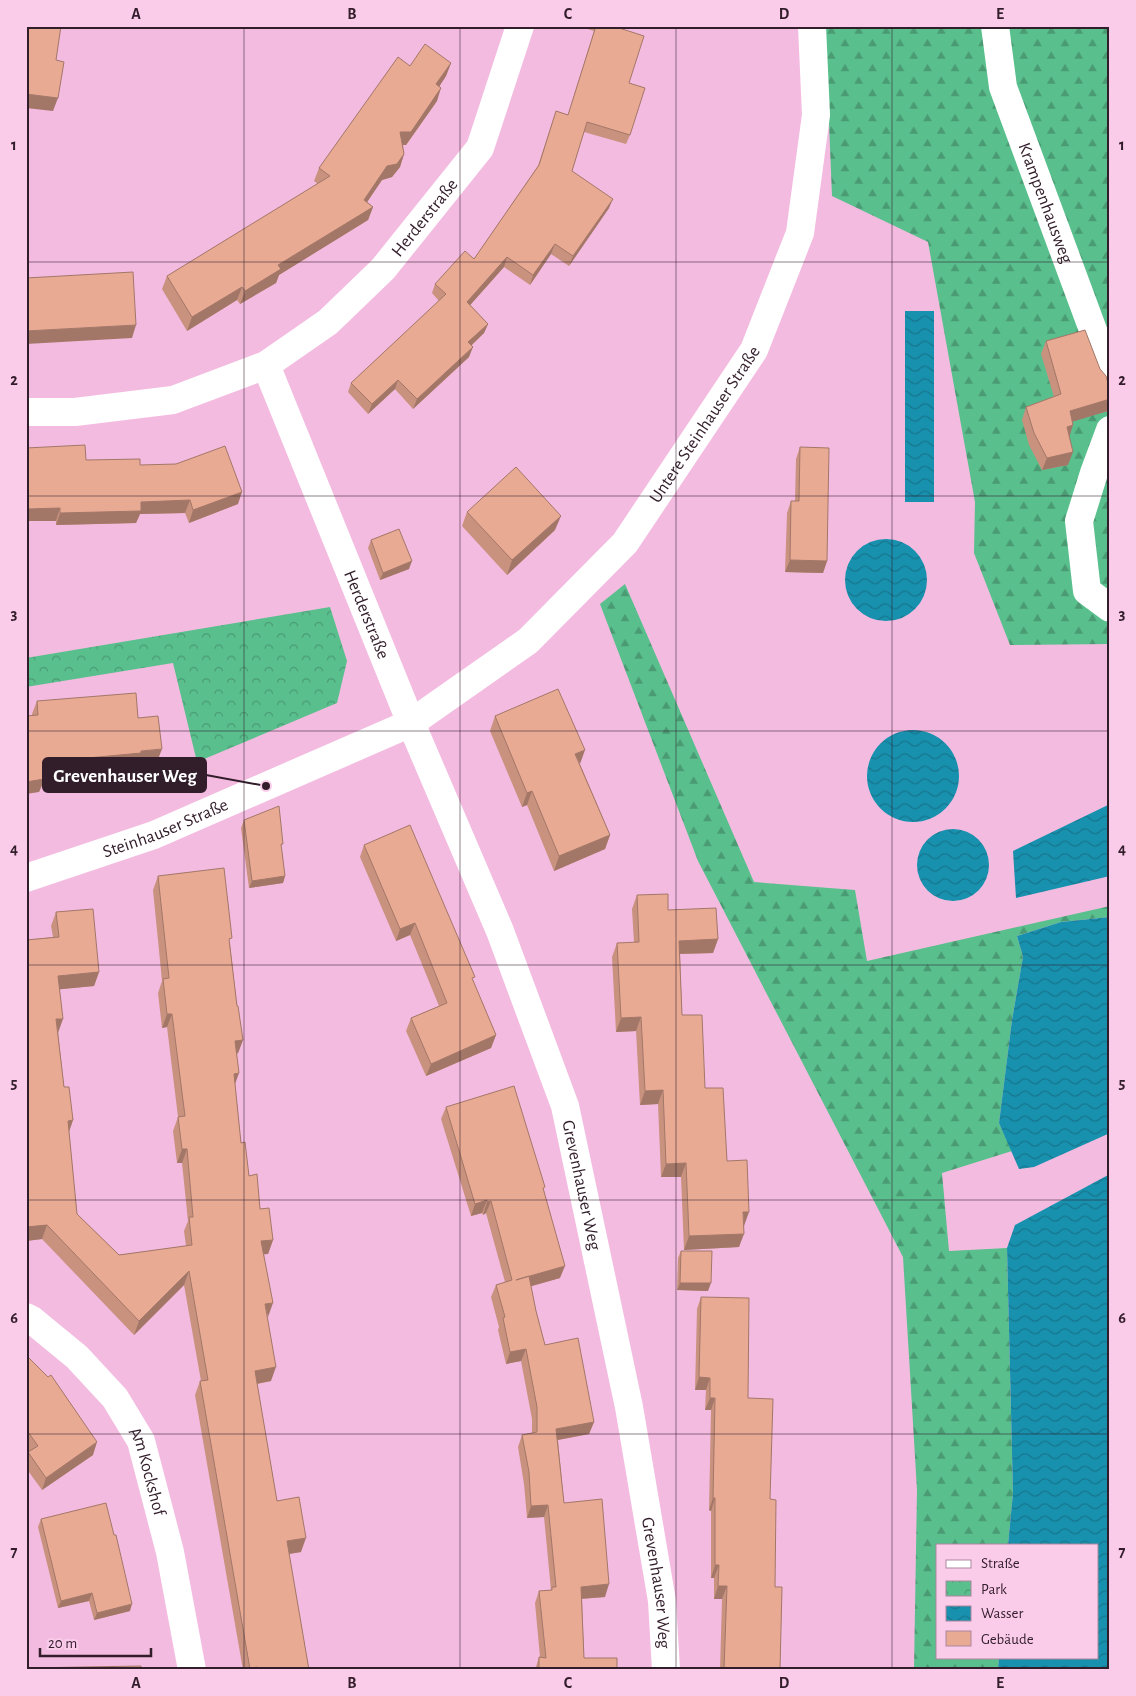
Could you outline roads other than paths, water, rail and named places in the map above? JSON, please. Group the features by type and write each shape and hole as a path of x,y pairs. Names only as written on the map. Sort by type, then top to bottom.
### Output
{"street":[{"name":"Herderstraße","path":"26,412 75,412 173,400 266,365 328,322 383,269 480,148 520,26"},
{"name":"Untere Steinhauser Straße","path":"411,723 528,641 625,543 754,350 800,233 816,115 812,26"},
{"name":"Krampenhausweg","path":"995,26 1004,87 1110,376"},
{"name":"Herderstraße","path":"266,365 411,723"},
{"path":"1110,430 1079,521 1087,591 1110,608"},
{"name":"Steinhauser Straße","path":"26,878 154,835 411,723"},
{"name":"Grevenhauser Weg","path":"411,723 500,931 565,1106 629,1406 662,1601 666,1670"},
{"name":"Am Kockshof","path":"26,1317 77,1358 115,1398 141,1441 170,1552 192,1670"}],"water":[{"path":"905,311 934,311 934,502 905,502"},
{"path":"886,539 902,542 915,551 924,564 927,580 924,596 915,609 902,618 886,621 870,618 857,609 848,596 845,580 848,564 857,551 870,542"},
{"path":"913,730 930,734 945,744 955,759 959,776 955,793 945,808 930,818 913,822 896,818 881,808 871,793 867,776 871,759 881,744 896,734"},
{"path":"1110,804 1110,876 1016,898 1013,851"},
{"path":"953,829 967,832 979,839 986,851 989,865 986,879 979,891 967,898 953,901 939,898 927,891 920,879 917,865 920,851 927,839 939,832"},
{"path":"1110,917 1110,1133 1034,1167 1019,1169 999,1123 1012,1020 1023,957 1017,936 1061,922"},
{"path":"1110,1174 1110,1670 998,1670 999,1658 1098,1658 1098,1544 1008,1544 1013,1493 1007,1248 1015,1225"}],"place":[{"name":"Grevenhauser Weg","path":"266,786"}]}
